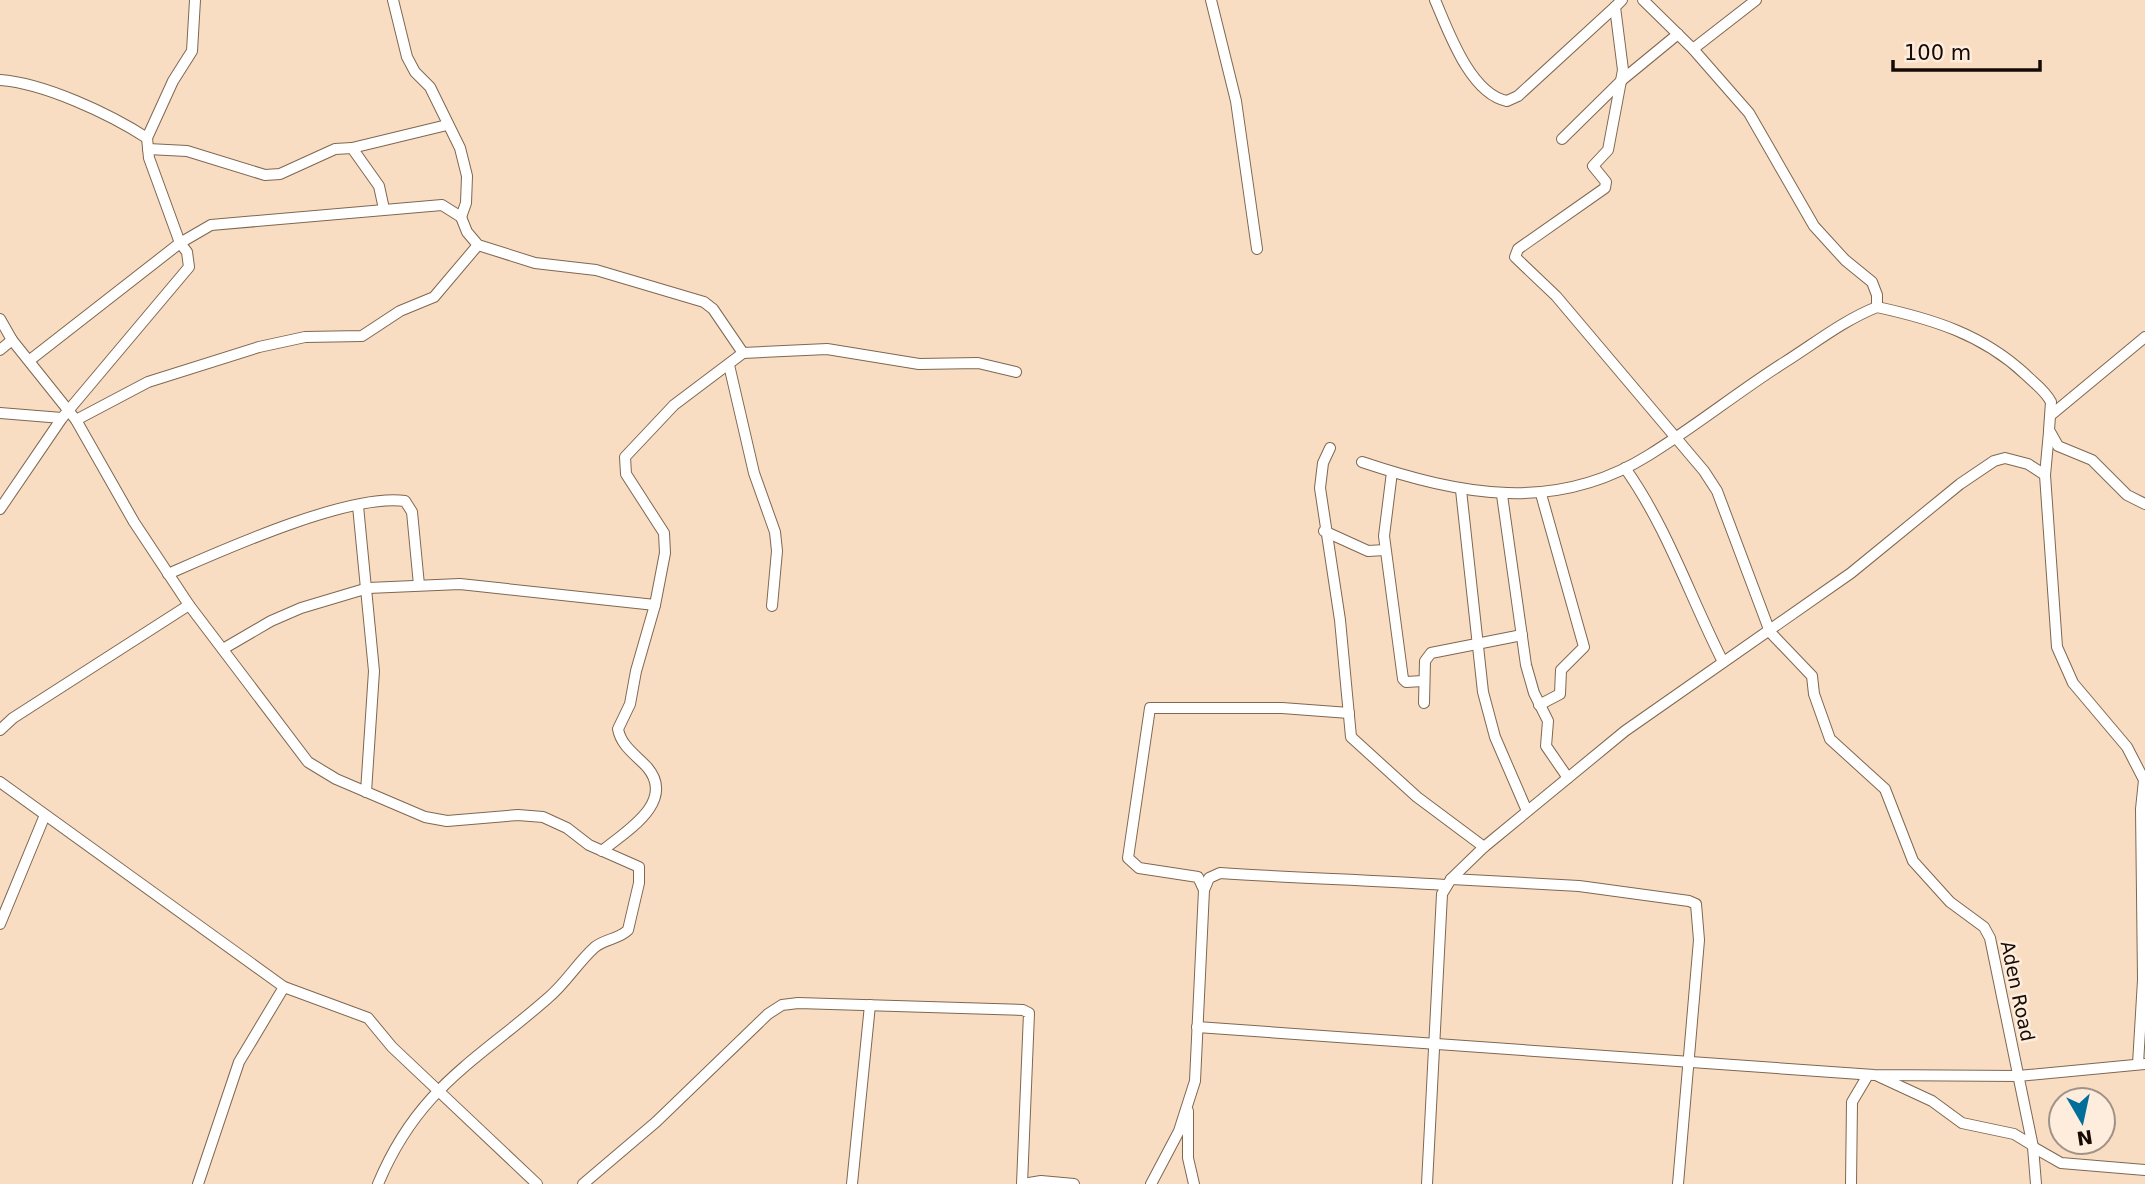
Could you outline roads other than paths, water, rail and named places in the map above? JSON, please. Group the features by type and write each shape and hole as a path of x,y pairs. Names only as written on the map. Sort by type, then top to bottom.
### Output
{"street":[{"path":"0,509 66,414 186,272 190,260 180,243 147,144 169,90 192,51 195,0"},
{"path":"393,0 407,57 415,72 430,87 460,148 467,176 466,203 461,217"},
{"path":"1211,0 1236,101 1257,249"},
{"path":"1435,0 1466,67 1485,89 1507,101 1517,96 1618,3"},
{"path":"1643,0 1693,49 1749,113 1814,226 1845,260 1872,282 1877,295 1877,307"},
{"path":"1693,49 1756,0"},
{"path":"1618,3 1624,61 1622,80 1608,150 1593,166 1606,182 1605,188 1514,254 1556,296 1676,438 1717,491 1770,632"},
{"path":"1562,139 1622,80 1678,34"},
{"path":"0,80 27,85 101,111 147,144 187,151 265,175 281,174 335,149 352,148 447,125"},
{"path":"352,148 379,186 384,209"},
{"path":"30,360 180,243 211,225 442,205 461,217 467,232 478,245 536,263 596,270 704,302 713,309 743,353"},
{"path":"76,420 155,379 259,347 305,337 362,336 400,311 434,297 478,245"},
{"path":"1197,1027 1871,1075 2018,1076 2141,1064 2141,835 2144,781 2127,747 2073,683 2057,647 2045,475 2052,415 2047,394 2015,365 1979,338 1927,318 1877,307 1770,371 1676,438 1625,468 1579,486 1541,494 1502,495 1461,490 1362,462"},
{"path":"0,319 12,340 30,360 66,414 76,420 134,522 189,605 308,762 336,779 425,817 447,821 518,815 543,817 602,851 639,867 639,883 628,930 598,945 550,996 465,1062 437,1089 403,1132 378,1184"},
{"path":"2052,415 2145,337"},
{"path":"0,350 12,340"},
{"path":"602,851 649,812 654,799 654,778 624,743 618,729 630,704 636,671 655,605 665,553 664,533 626,474 625,457 674,405 743,353 827,349 919,365 978,363 1016,372"},
{"path":"729,365 754,473 775,532 777,551 772,606"},
{"path":"0,413 66,414"},
{"path":"2049,430 2063,450 2092,460 2127,495 2145,504"},
{"path":"1329,448 1323,463 1320,488 1324,531 1340,620 1351,737 1362,750 1484,848"},
{"path":"1427,1184 1432,1044 1442,894 1448,882 1527,811 1636,723 1770,632 1994,461 2016,459 2045,475"},
{"path":"1625,468 1666,536 1700,617 1723,662"},
{"path":"1392,472 1383,521 1403,679 1406,682 1423,681"},
{"path":"1461,490 1477,644 1489,719 1527,811"},
{"path":"1539,705 1560,694 1561,670 1584,649 1541,494"},
{"path":"1502,495 1526,665 1539,705 1548,721 1546,746 1567,778"},
{"path":"168,574 269,532 358,506 398,500 410,505 419,585"},
{"path":"358,506 368,588 374,689 366,792"},
{"path":"1324,531 1368,551 1385,550"},
{"path":"223,649 271,621 368,588 460,584 655,605"},
{"path":"0,730 13,718 189,605"},
{"name":"Aden Road","path":"1770,632 1810,673 1830,739 1885,789 1913,861 1950,902 1984,927 1990,938 2033,1146 2036,1184"},
{"path":"1424,704 1425,661 1431,653 1522,635"},
{"path":"1205,890 1198,877 1139,868 1128,858 1150,708 1282,708 1349,713"},
{"path":"0,782 284,987 368,1018 392,1047 537,1184"},
{"path":"0,924 45,815"},
{"path":"1151,1184 1178,1131 1195,1081 1205,890 1209,878 1220,873 1309,875 1338,880 1579,886 1693,902 1698,913 1699,940 1678,1184"},
{"path":"198,1184 239,1062 284,987"},
{"path":"583,1184 656,1122 768,1014 782,1006 798,1003 1023,1010 1029,1013 1031,1019 1022,1137 1023,1184 1041,1181 1074,1184"},
{"path":"852,1184 870,1005"},
{"path":"2119,1066 2139,1045"},
{"path":"1871,1075 1932,1101 1962,1123 2014,1134 2061,1163"},
{"path":"1851,1184 1852,1102 1871,1075"},
{"path":"1188,1101 1188,1158 1194,1184"},
{"path":"2034,1171 2046,1164 2061,1163 2145,1170"}]}
